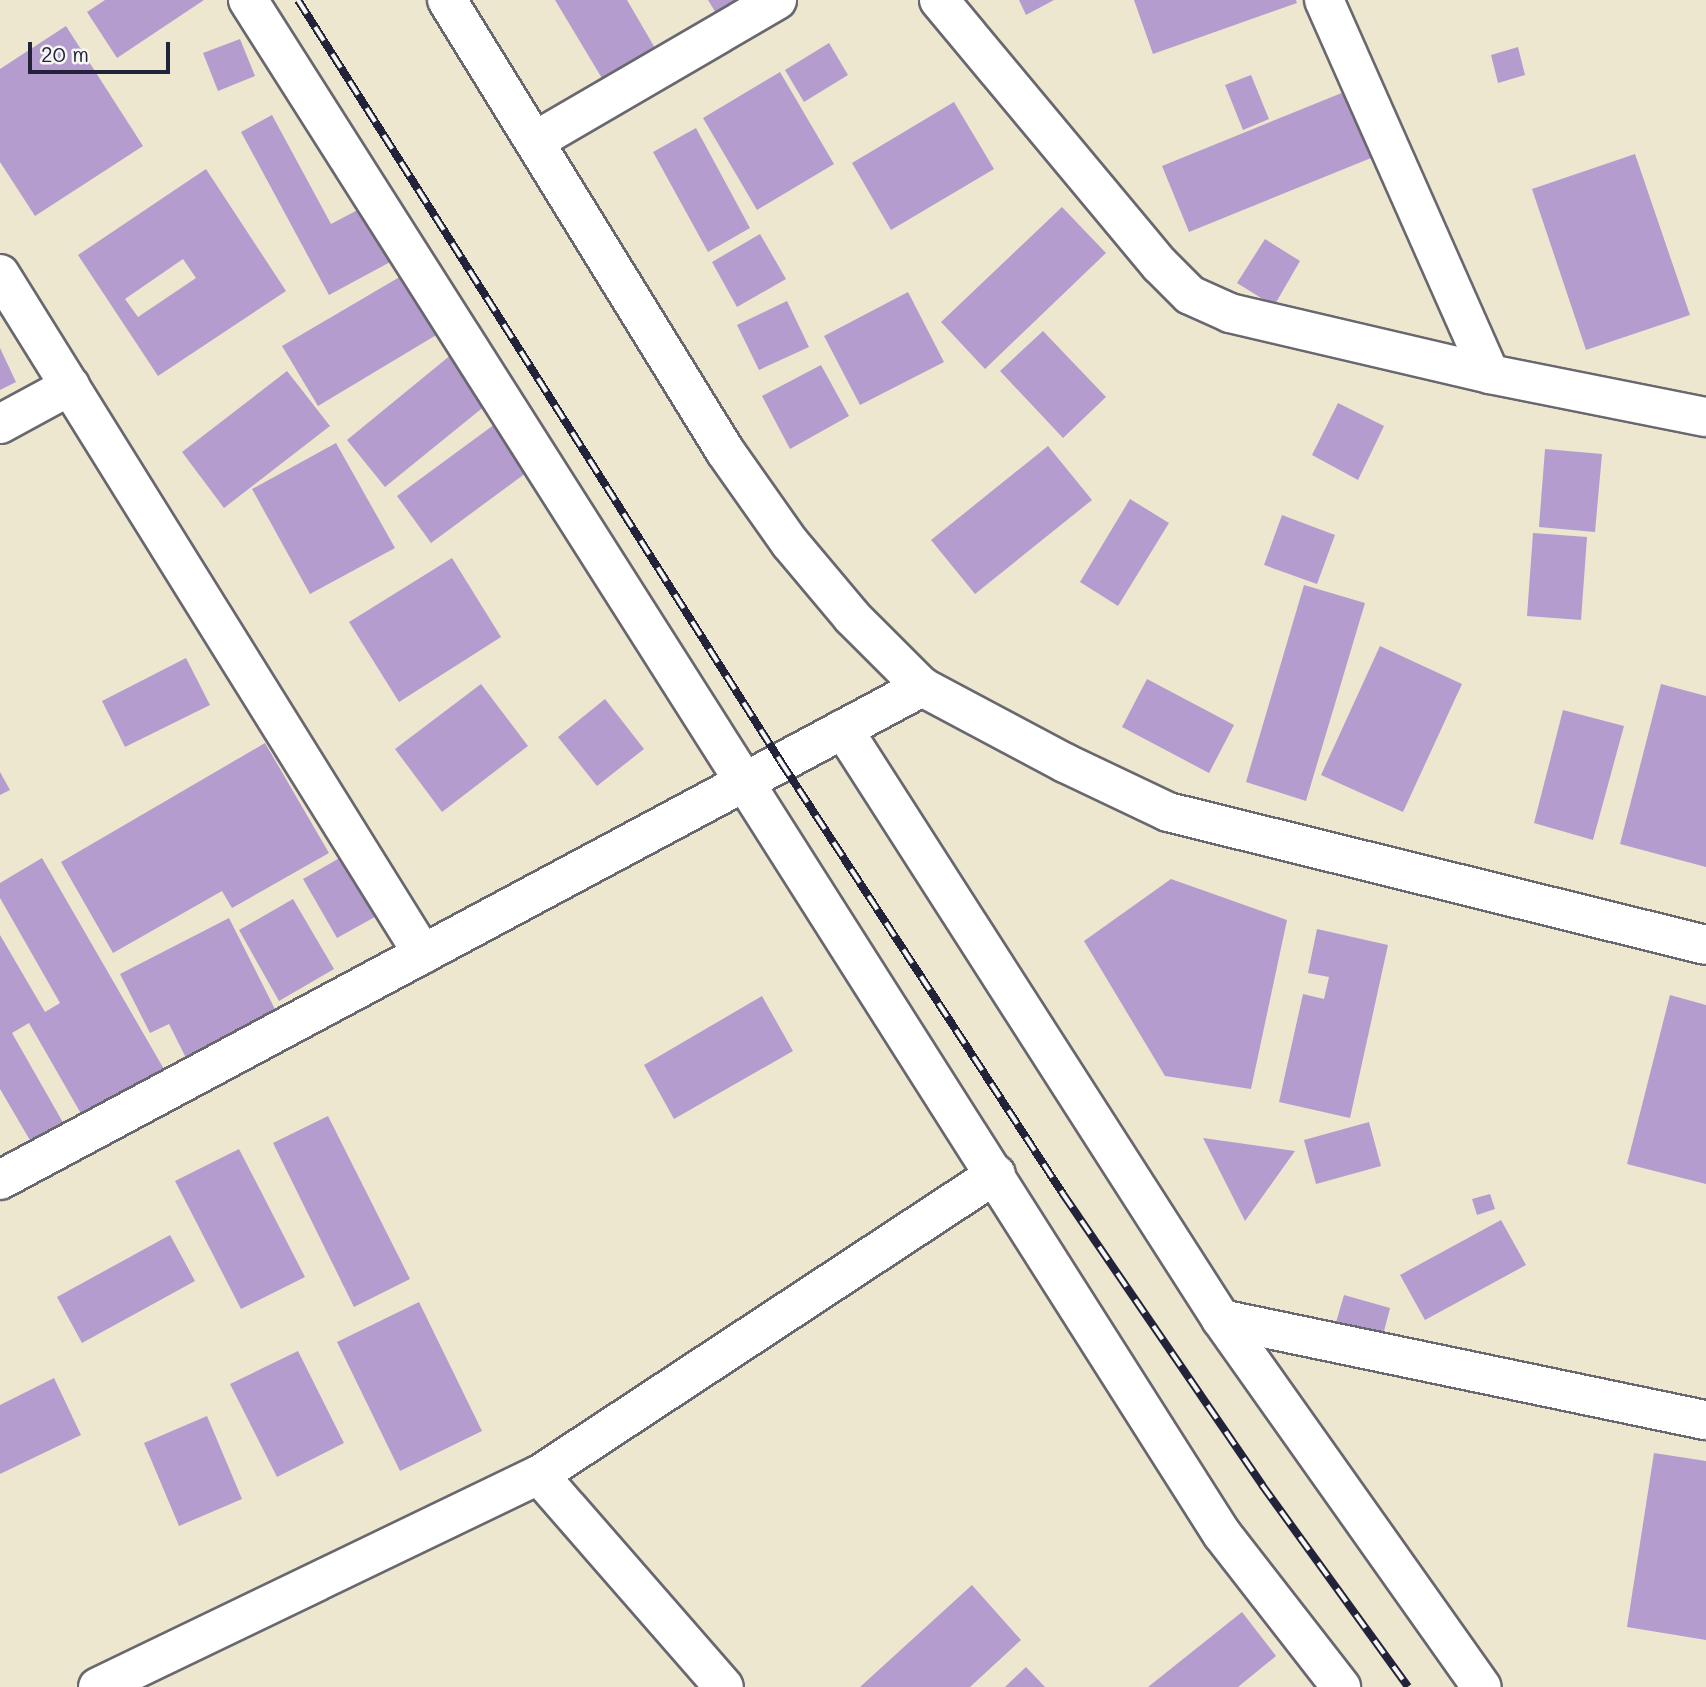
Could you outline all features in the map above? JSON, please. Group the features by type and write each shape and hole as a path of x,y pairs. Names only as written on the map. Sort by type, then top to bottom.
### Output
{"street":[{"path":"248,0 996,1174 1222,1534 1341,1687"},
{"path":"447,0 725,451 783,533 852,617 922,687 1053,758 1168,812 1706,945"},
{"path":"535,141 777,0"},
{"path":"939,0 1160,265 1190,295 1230,313 1490,374 1706,416"},
{"path":"1324,0 1490,374"},
{"path":"0,274 423,954"},
{"path":"0,424 70,386"},
{"path":"0,1180 922,687"},
{"path":"843,729 1221,1319 1482,1687"},
{"path":"98,1687 539,1475 996,1174"},
{"path":"1221,1319 1706,1420"},
{"path":"539,1475 724,1687"}],"building":[{"path":"105,0 204,0 117,58 87,12"},
{"path":"555,0 627,0 655,48 603,80"},
{"path":"708,0 762,0 722,23"},
{"path":"1019,0 1054,0 1026,15"},
{"path":"1134,0 1296,0 1297,3 1153,54"},
{"path":"66,26 143,146 35,216 0,162 0,69"},
{"path":"240,39 255,76 218,91 203,53"},
{"path":"829,43 848,75 804,102 785,70"},
{"path":"1518,47 1525,75 1498,83 1491,55"},
{"path":"780,72 834,164 757,210 703,118"},
{"path":"1251,75 1269,119 1243,130 1225,85"},
{"path":"1349,90 1376,156 1189,232 1162,166"},
{"path":"954,102 994,169 891,230 852,163"},
{"path":"272,115 331,224 365,206 394,260 329,295 241,132"},
{"path":"696,128 750,228 708,252 653,152"},
{"path":"1635,154 1690,315 1586,350 1532,189"},
{"path":"206,169 286,291 158,376 78,255","holes":["183,259 196,278 138,317 125,299"]},
{"path":"1062,207 1106,253 985,369 941,322"},
{"path":"760,234 786,279 737,307 712,262"},
{"path":"1265,239 1300,261 1274,306 1237,283"},
{"path":"403,275 438,334 318,406 282,346"},
{"path":"908,292 944,362 860,405 824,336"},
{"path":"787,301 809,347 759,370 737,325"},
{"path":"1043,331 1106,397 1063,438 1000,371"},
{"path":"0,348 16,382 0,390"},
{"path":"452,354 491,401 385,487 347,440"},
{"path":"821,365 849,416 790,449 762,396"},
{"path":"287,371 330,426 224,508 182,452"},
{"path":"1338,403 1384,426 1358,480 1312,455"},
{"path":"495,424 530,470 431,543 397,496"},
{"path":"336,443 395,548 310,594 252,489"},
{"path":"1048,446 1092,500 975,594 931,540"},
{"path":"1545,449 1602,454 1595,532 1539,527"},
{"path":"1130,499 1169,523 1118,606 1080,582"},
{"path":"1282,515 1335,535 1317,584 1264,565"},
{"path":"1533,533 1587,537 1581,620 1527,616"},
{"path":"452,558 501,637 399,702 349,622"},
{"path":"1304,585 1365,603 1306,801 1246,782"},
{"path":"1380,646 1462,684 1403,812 1321,775"},
{"path":"186,658 210,705 125,747 102,701"},
{"path":"1147,679 1234,725 1209,773 1122,727"},
{"path":"481,684 528,746 442,812 395,749"},
{"path":"1661,684 1706,696 1706,867 1620,844"},
{"path":"605,699 644,749 597,786 558,737"},
{"path":"1563,710 1624,726 1593,840 1534,823"},
{"path":"265,743 329,853 232,908 222,891 113,953 61,862"},
{"path":"0,772 10,790 0,795"},
{"path":"357,848 391,908 337,938 303,879"},
{"path":"42,858 172,1083 91,1131 29,1023 12,1033 73,1140 41,1159 0,1089 0,935 45,1012 60,1003 0,898 0,883"},
{"path":"1171,879 1287,920 1251,1089 1165,1076 1084,941"},
{"path":"293,899 334,969 279,1001 239,930"},
{"path":"229,918 283,1025 193,1072 169,1024 150,1033 120,974"},
{"path":"1317,929 1388,945 1350,1118 1279,1102 1303,994 1324,999 1329,977 1308,973"},
{"path":"1670,995 1706,1005 1706,1184 1627,1164"},
{"path":"762,996 793,1051 674,1119 644,1065"},
{"path":"328,1116 410,1279 354,1307 273,1143"},
{"path":"1369,1122 1381,1166 1316,1184 1304,1140"},
{"path":"1203,1138 1295,1151 1245,1221"},
{"path":"239,1149 305,1277 241,1309 175,1181"},
{"path":"1490,1194 1495,1209 1477,1215 1472,1199"},
{"path":"1501,1220 1526,1265 1425,1320 1400,1275"},
{"path":"170,1235 195,1281 82,1343 57,1297"},
{"path":"1344,1295 1390,1308 1382,1339 1335,1326"},
{"path":"419,1302 482,1431 400,1471 337,1342"},
{"path":"298,1351 344,1443 277,1477 230,1384"},
{"path":"54,1378 81,1435 0,1474 0,1405"},
{"path":"207,1416 242,1499 179,1526 144,1443"},
{"path":"1654,1453 1706,1461 1706,1640 1627,1627"},
{"path":"972,1585 1021,1640 970,1687 860,1687"},
{"path":"1242,1612 1276,1656 1238,1687 1148,1687"},
{"path":"1026,1667 1045,1687 1005,1687"}],"railway":[{"path":"298,0 781,762 1063,1194 1262,1485 1408,1687"}]}
